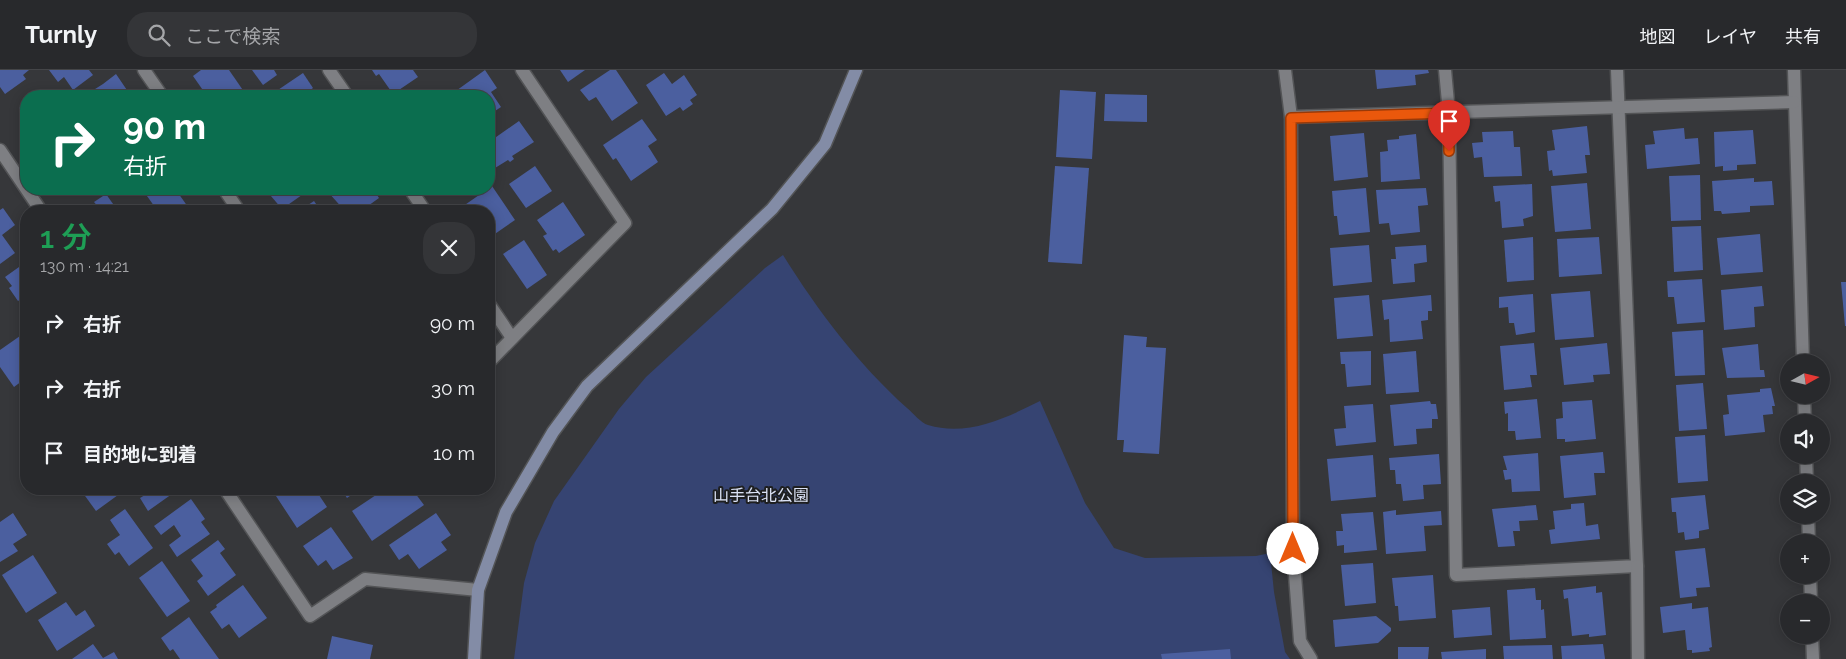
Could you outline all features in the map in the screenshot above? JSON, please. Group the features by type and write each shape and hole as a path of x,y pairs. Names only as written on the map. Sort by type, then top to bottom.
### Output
{"street":[{"path":"144,70 158,90"},
{"path":"329,70 343,90"},
{"path":"495,356 625,223 522,70"},
{"path":"474,659 478,590 506,512 553,432 587,386 772,209 826,144 856,70"},
{"path":"1285,70 1291,118 1293,549 1300,641 1311,659"},
{"path":"1445,70 1448,113 1456,575 1636,566"},
{"path":"1617,70 1638,659"},
{"path":"1794,70 1803,354"},
{"path":"1291,118 1794,102"},
{"path":"0,150 20,180"},
{"path":"495,313 512,338"},
{"path":"229,495 310,616 365,580 478,590"},
{"path":"1812,644 1813,659"}],"green space":[{"name":"山手台北公園","path":"783,255 810,296 855,355 889,391 925,424 957,429 972,427 1014,414 1040,401 1085,503 1114,548 1145,558 1256,556 1270,553 1274,592 1285,652 1290,659 514,659 524,583 535,543 554,501 619,409 646,377 765,268"}],"building":[{"path":"0,70 29,70 23,75 26,79 5,94 0,87"},
{"path":"49,70 89,70 93,75 73,90 64,77 58,82"},
{"path":"201,70 229,70 243,90 203,90 193,76"},
{"path":"252,70 274,70 277,75 263,85"},
{"path":"372,70 413,70 418,77 399,90 390,90 379,74 376,76"},
{"path":"485,70 497,88 494,90 457,90"},
{"path":"560,70 585,70 568,82"},
{"path":"610,70 616,70 638,103 612,121 596,97 589,101 580,90"},
{"path":"1375,70 1428,70 1429,73 1415,75 1416,85 1377,89"},
{"path":"303,73 313,88 310,90 278,90"},
{"path":"664,73 672,84 684,75 697,95 690,100 693,104 683,111 680,107 666,116 646,85"},
{"path":"116,74 127,90 94,90"},
{"path":"1060,90 1096,92 1092,159 1056,157"},
{"path":"1105,94 1147,95 1147,122 1104,121"},
{"path":"495,98 501,107 495,111"},
{"path":"642,119 657,140 648,146 658,162 631,181 616,158 613,160 603,145"},
{"path":"519,121 534,142 512,156 514,159 510,162 508,160 495,168 495,138"},
{"path":"1587,126 1590,155 1585,155 1587,173 1553,176 1552,170 1549,171 1547,151 1555,150 1552,130"},
{"path":"1684,128 1685,139 1698,138 1700,164 1647,169 1645,145 1655,144 1653,131"},
{"path":"1753,130 1756,164 1737,165 1737,170 1723,171 1723,166 1715,167 1714,132"},
{"path":"1513,131 1514,147 1520,147 1522,176 1484,177 1482,157 1474,158 1472,143 1483,142 1482,132"},
{"path":"1364,133 1368,177 1334,181 1330,136"},
{"path":"1416,134 1420,179 1381,182 1380,152 1388,151 1387,140"},
{"path":"535,166 552,191 526,208 509,184"},
{"path":"1055,166 1089,168 1082,264 1048,262"},
{"path":"1700,175 1701,220 1671,221 1669,176"},
{"path":"1754,178 1754,182 1772,181 1774,205 1750,206 1750,212 1722,214 1721,211 1714,211 1712,181"},
{"path":"1587,183 1591,229 1555,232 1551,186"},
{"path":"1532,184 1533,216 1523,219 1524,226 1502,228 1500,201 1495,202 1493,186"},
{"path":"1366,188 1370,232 1339,235 1337,216 1334,216 1332,191"},
{"path":"1426,188 1428,205 1418,206 1420,232 1391,235 1389,223 1379,224 1376,190"},
{"path":"495,190 515,220 495,234 495,205 465,205 479,195 495,195"},
{"path":"107,195 114,205 96,205 94,202"},
{"path":"146,195 180,195 187,205 153,205"},
{"path":"270,195 302,195 288,205 279,205"},
{"path":"331,195 377,195 379,198 369,205 340,205"},
{"path":"314,201 317,205 308,205"},
{"path":"563,202 585,235 559,253 556,249 553,251 543,236 547,234 537,220"},
{"path":"3,208 15,225 2,235 15,253 0,264 0,210"},
{"path":"1701,226 1703,270 1674,272 1672,227"},
{"path":"1760,234 1763,272 1721,275 1717,238"},
{"path":"1533,237 1534,280 1507,282 1504,240"},
{"path":"1599,237 1602,274 1559,277 1557,239"},
{"path":"524,240 547,275 527,289 503,254"},
{"path":"1369,245 1372,282 1333,286 1330,248"},
{"path":"1426,245 1427,262 1414,264 1415,282 1393,284 1391,259 1396,259 1395,247"},
{"path":"20,266 20,300 18,301 9,288 12,286 5,277"},
{"path":"1702,279 1705,322 1677,324 1674,297 1668,297 1667,281"},
{"path":"1841,282 1846,282 1846,326 1845,326"},
{"path":"1762,286 1764,306 1754,307 1755,327 1724,330 1721,290"},
{"path":"1590,291 1594,337 1555,340 1551,294"},
{"path":"1533,294 1535,332 1516,335 1514,323 1509,323 1508,307 1499,308 1499,297"},
{"path":"1369,295 1373,336 1337,339 1334,298"},
{"path":"1431,295 1432,311 1428,311 1428,320 1421,321 1423,339 1390,342 1389,319 1384,320 1382,300"},
{"path":"1703,330 1705,375 1675,376 1672,332"},
{"path":"1124,335 1147,337 1146,347 1166,348 1159,454 1123,452 1124,440 1117,440"},
{"path":"20,336 20,382 14,387 0,367 0,350"},
{"path":"1534,343 1537,375 1530,375 1532,387 1504,390 1500,346"},
{"path":"1607,343 1610,374 1593,375 1594,382 1564,385 1560,348"},
{"path":"1758,344 1760,370 1764,370 1765,377 1727,378 1722,348"},
{"path":"1371,351 1371,385 1347,387 1345,364 1341,364 1340,352"},
{"path":"1416,351 1419,392 1386,394 1383,354"},
{"path":"1703,383 1707,429 1679,431 1676,385"},
{"path":"1771,388 1775,406 1772,406 1773,414 1763,415 1765,432 1725,436 1723,415 1729,414 1727,395 1760,392 1760,389"},
{"path":"1537,399 1541,438 1516,440 1515,431 1508,431 1508,413 1505,414 1504,402"},
{"path":"1592,400 1596,439 1565,442 1565,439 1557,439 1556,419 1563,418 1562,402"},
{"path":"1430,401 1431,404 1436,404 1438,419 1432,419 1432,428 1416,429 1417,444 1394,446 1390,405"},
{"path":"1373,404 1376,442 1336,446 1334,429 1346,428 1344,406"},
{"path":"1705,435 1708,481 1678,483 1675,437"},
{"path":"1603,452 1605,473 1594,473 1596,495 1564,498 1560,456"},
{"path":"1538,453 1540,491 1512,492 1511,479 1505,480 1503,470 1507,470 1503,456"},
{"path":"1439,454 1441,484 1423,485 1424,499 1403,501 1401,484 1396,484 1395,470 1390,470 1389,458"},
{"path":"1373,455 1376,497 1331,501 1327,459"},
{"path":"84,495 118,495 96,511"},
{"path":"145,495 171,495 148,511 140,498"},
{"path":"319,495 327,507 297,528 276,496"},
{"path":"376,495 416,495 424,505 372,541 352,511"},
{"path":"1705,495 1709,529 1699,531 1699,538 1685,540 1684,532 1678,533 1676,512 1672,512 1671,498"},
{"path":"191,499 205,519 201,522 210,534 177,557 169,545 181,536 174,525 161,535 154,526"},
{"path":"1584,503 1586,526 1598,524 1600,539 1551,544 1549,530 1555,529 1553,511 1571,509 1571,504"},
{"path":"1536,505 1538,520 1519,521 1520,531 1513,531 1515,546 1498,547 1492,509"},
{"path":"125,509 153,548 129,566 119,552 115,555 107,544 120,535 110,520"},
{"path":"1396,510 1396,515 1441,511 1442,525 1424,526 1426,551 1386,554 1383,512"},
{"path":"1373,512 1377,550 1344,553 1344,545 1337,546 1336,531 1343,531 1341,514"},
{"path":"13,513 27,535 13,544 18,551 0,562 0,522"},
{"path":"436,513 451,535 441,542 447,550 419,569 408,554 399,560 389,545"},
{"path":"331,527 353,558 333,570 326,560 318,566 303,546"},
{"path":"218,540 225,549 220,553 236,575 208,596 197,581 203,576 191,560"},
{"path":"1705,548 1710,587 1696,588 1697,596 1680,598 1675,551"},
{"path":"33,555 57,593 26,613 2,575"},
{"path":"162,561 190,601 167,617 139,578"},
{"path":"1373,563 1376,603 1345,606 1341,565"},
{"path":"1433,575 1436,618 1399,621 1398,606 1395,606 1392,578"},
{"path":"243,585 267,618 239,638 229,624 222,629 210,612 217,607 216,605"},
{"path":"1596,586 1596,593 1602,592 1606,635 1572,636 1568,598 1564,599 1563,590"},
{"path":"1535,588 1536,600 1541,600 1541,610 1544,609 1546,638 1510,640 1507,590"},
{"path":"66,602 76,616 85,610 95,626 57,651 38,620"},
{"path":"1692,603 1692,609 1708,607 1712,647 1709,648 1710,651 1692,653 1692,650 1687,650 1685,630 1663,633 1660,607"},
{"path":"1490,607 1492,635 1454,638 1452,610"},
{"path":"1376,616 1391,628 1391,631 1378,643 1335,647 1333,620"},
{"path":"189,617 219,659 180,659 173,649 170,651 161,638"},
{"path":"332,636 373,645 370,659 327,659"},
{"path":"93,644 103,658 114,652 118,659 72,659"},
{"path":"1603,644 1605,659 1562,659 1561,646"},
{"path":"1552,645 1553,659 1504,659 1503,646"},
{"path":"1398,647 1429,647 1428,659 1398,659"},
{"path":"1230,649 1231,659 1162,659 1161,654"},
{"path":"1486,649 1486,659 1442,659 1441,652"}],"route":[{"path":"1293,549 1291,118 1448,113 1449,151"}]}
